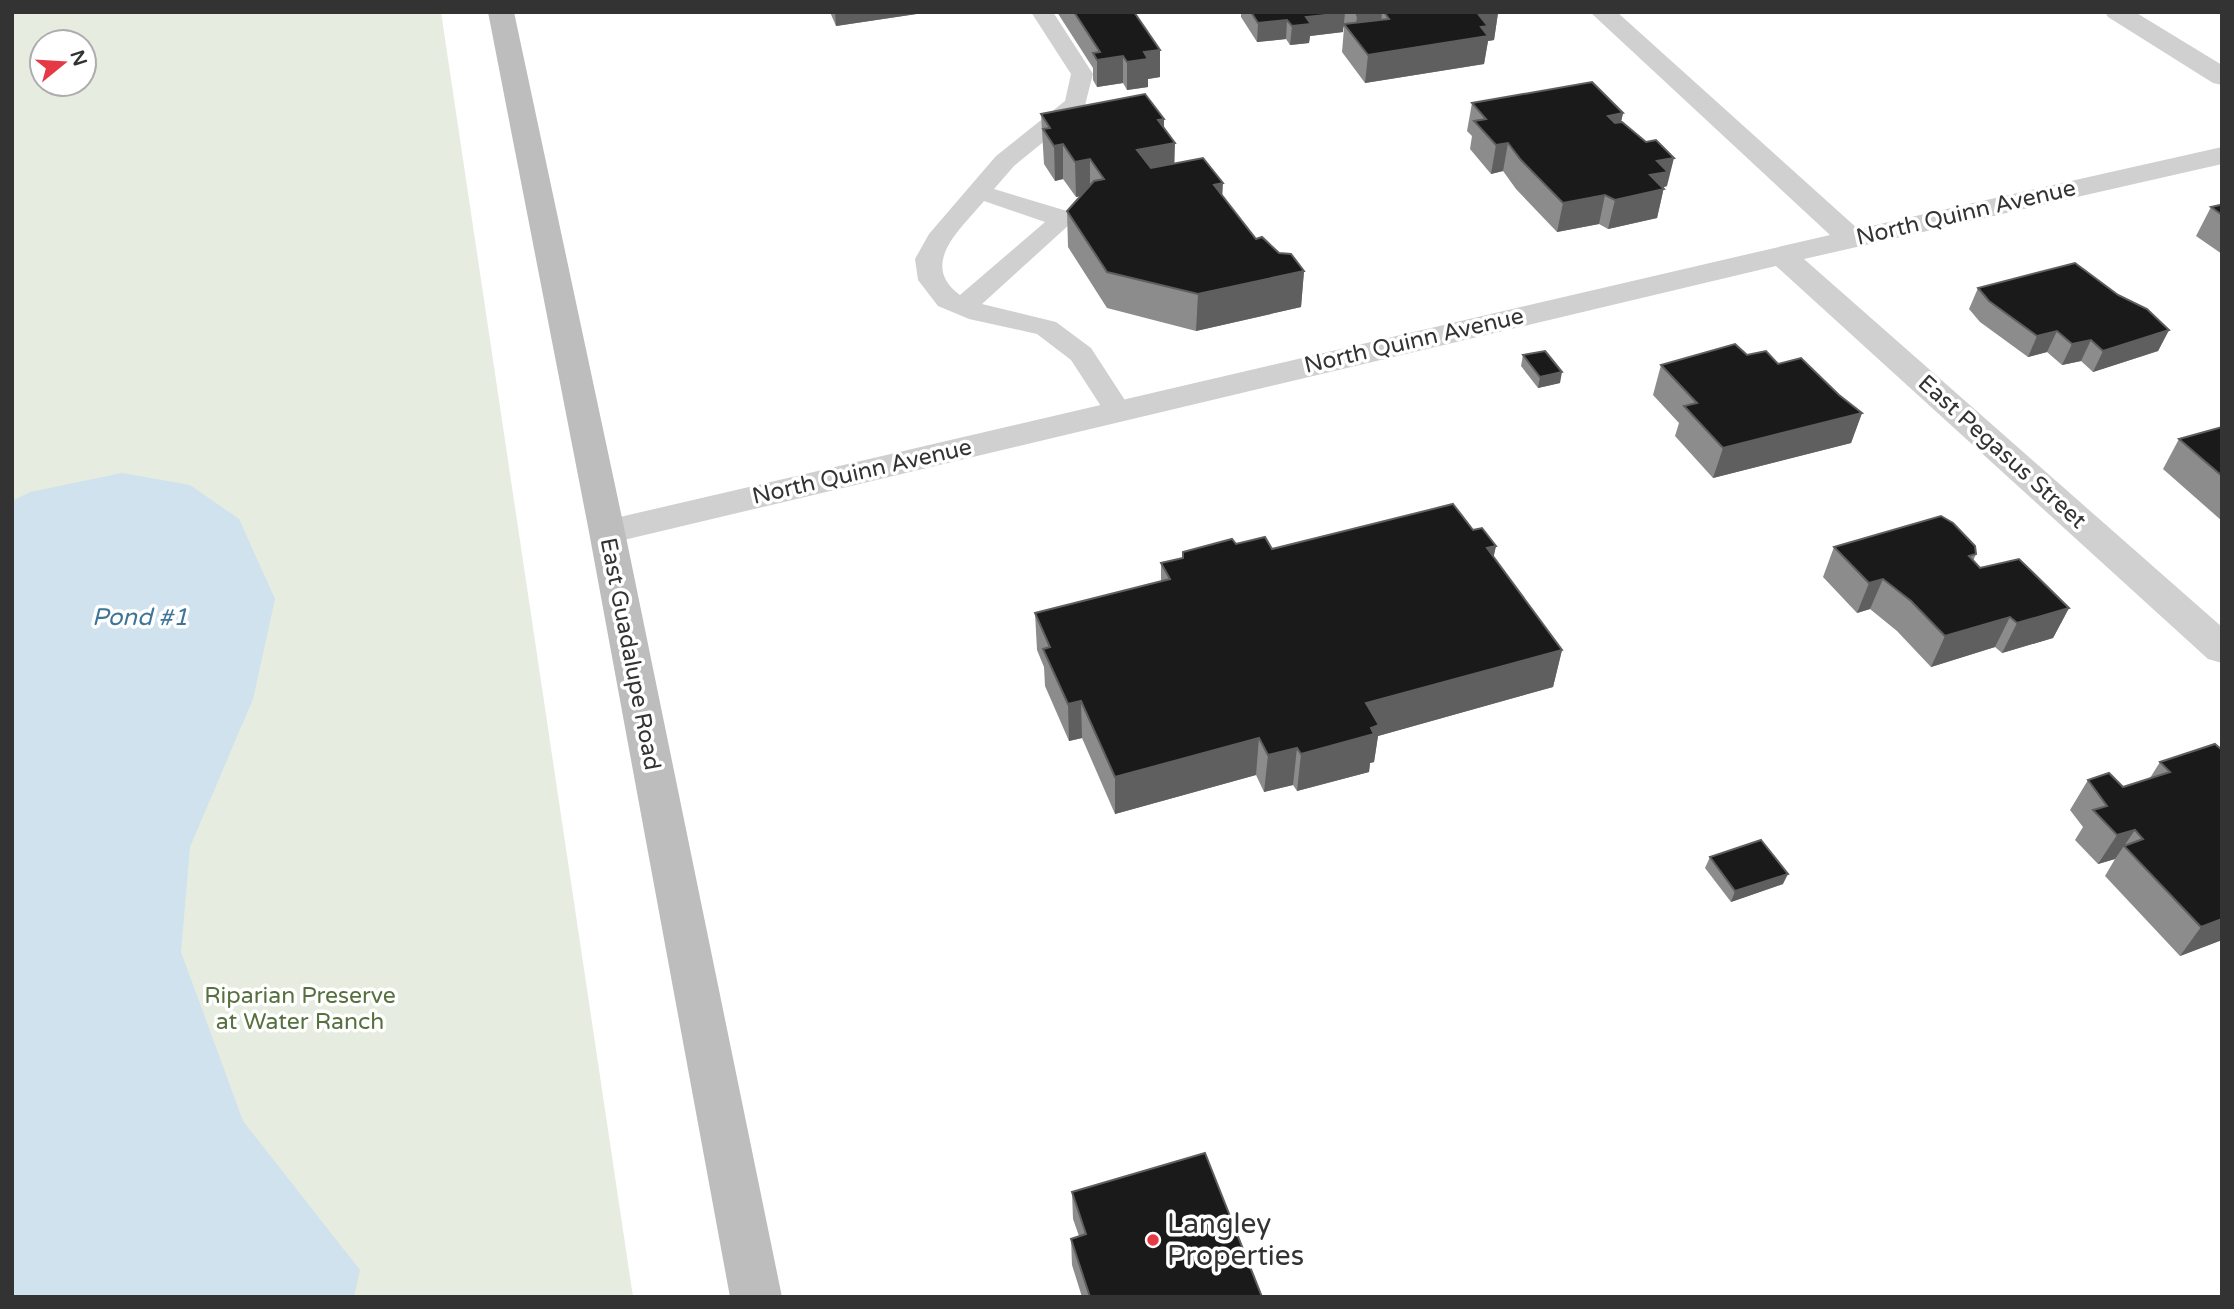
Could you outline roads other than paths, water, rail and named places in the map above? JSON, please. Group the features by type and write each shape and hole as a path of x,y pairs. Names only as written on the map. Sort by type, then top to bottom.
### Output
{"main road":[{"name":"East Guadalupe Road","path":"501,12 607,533 755,1297"}],"street":[{"path":"1602,12 1852,239"},
{"path":"2117,12 2222,77"},
{"name":"North Quinn Avenue","path":"607,533 1782,255 2222,155"},
{"name":"East Pegasus Street","path":"1782,255 2222,649"}],"lane":[{"path":"1042,12 1082,74 1076,104 1005,161 938,239 928,259 932,280 948,300 979,313 1046,328 1082,354 1118,411"},
{"path":"963,307 1057,224 1058,216 979,192"}],"water":[{"name":"Pond #1","path":"122,473 190,485 239,519 275,599 253,699 190,847 181,952 243,1121 360,1270 354,1297 12,1297 12,501 30,492"}],"place":[{"name":"Langley Properties","path":"1153,1240"}],"park label":[{"name":"Riparian Preserve at Water Ranch","path":"300,1009"}]}
